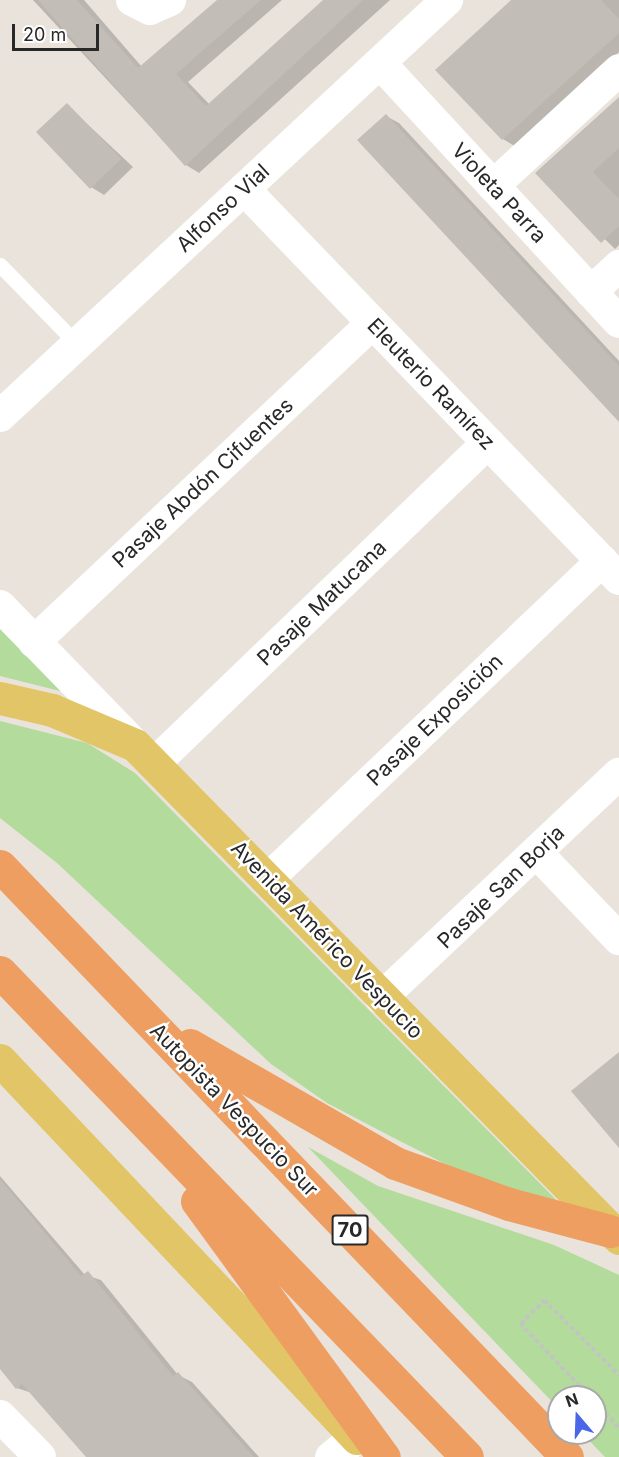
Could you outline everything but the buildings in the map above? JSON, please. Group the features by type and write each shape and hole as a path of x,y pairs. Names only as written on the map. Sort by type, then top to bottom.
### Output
{"highway":[{"name":"Autopista Vespucio Sur","path":"0,866 567,1457"},
{"path":"0,972 467,1457"},
{"path":"132,1003 212,1061 362,1148 467,1190 616,1231"},
{"path":"122,1098 384,1457"}],"main road":[{"name":"Avenida Américo Vespucio","path":"0,698 52,710 145,754 269,878 381,998 616,1231"},
{"path":"0,1060 354,1450"}],"street":[{"path":"132,0 150,9 170,0"},
{"name":"Alfonso Vial","path":"0,416 447,0"},
{"name":"Violeta Parra","path":"380,63 619,322"},
{"path":"493,186 619,70"},
{"name":"Eleuterio Ramírez","path":"244,189 610,570"},
{"path":"591,292 619,266"},
{"name":"Pasaje Abdón Cifuentes","path":"34,642 373,323"},
{"name":"Pasaje Matucana","path":"145,754 488,443"},
{"name":"Pasaje Exposición","path":"269,878 610,570"},
{"path":"0,606 145,754"},
{"name":"Pasaje San Borja","path":"381,998 619,774"},
{"path":"537,853 619,939"},
{"path":"6,1432 40,1457"}],"lane":[{"path":"0,265 77,344"}],"path":[{"path":"578,1385 520,1324 544,1300 619,1375"},
{"path":"607,1415 619,1428"}],"green space":[{"path":"0,620 76,695 0,676"},
{"path":"0,721 87,743 135,773 575,1219 477,1180 392,1137 327,1103 271,1064 57,863 0,818"},
{"path":"308,1147 378,1186 554,1245 619,1275 619,1457 605,1457 594,1445 607,1445 607,1385 547,1385 547,1396"}]}
